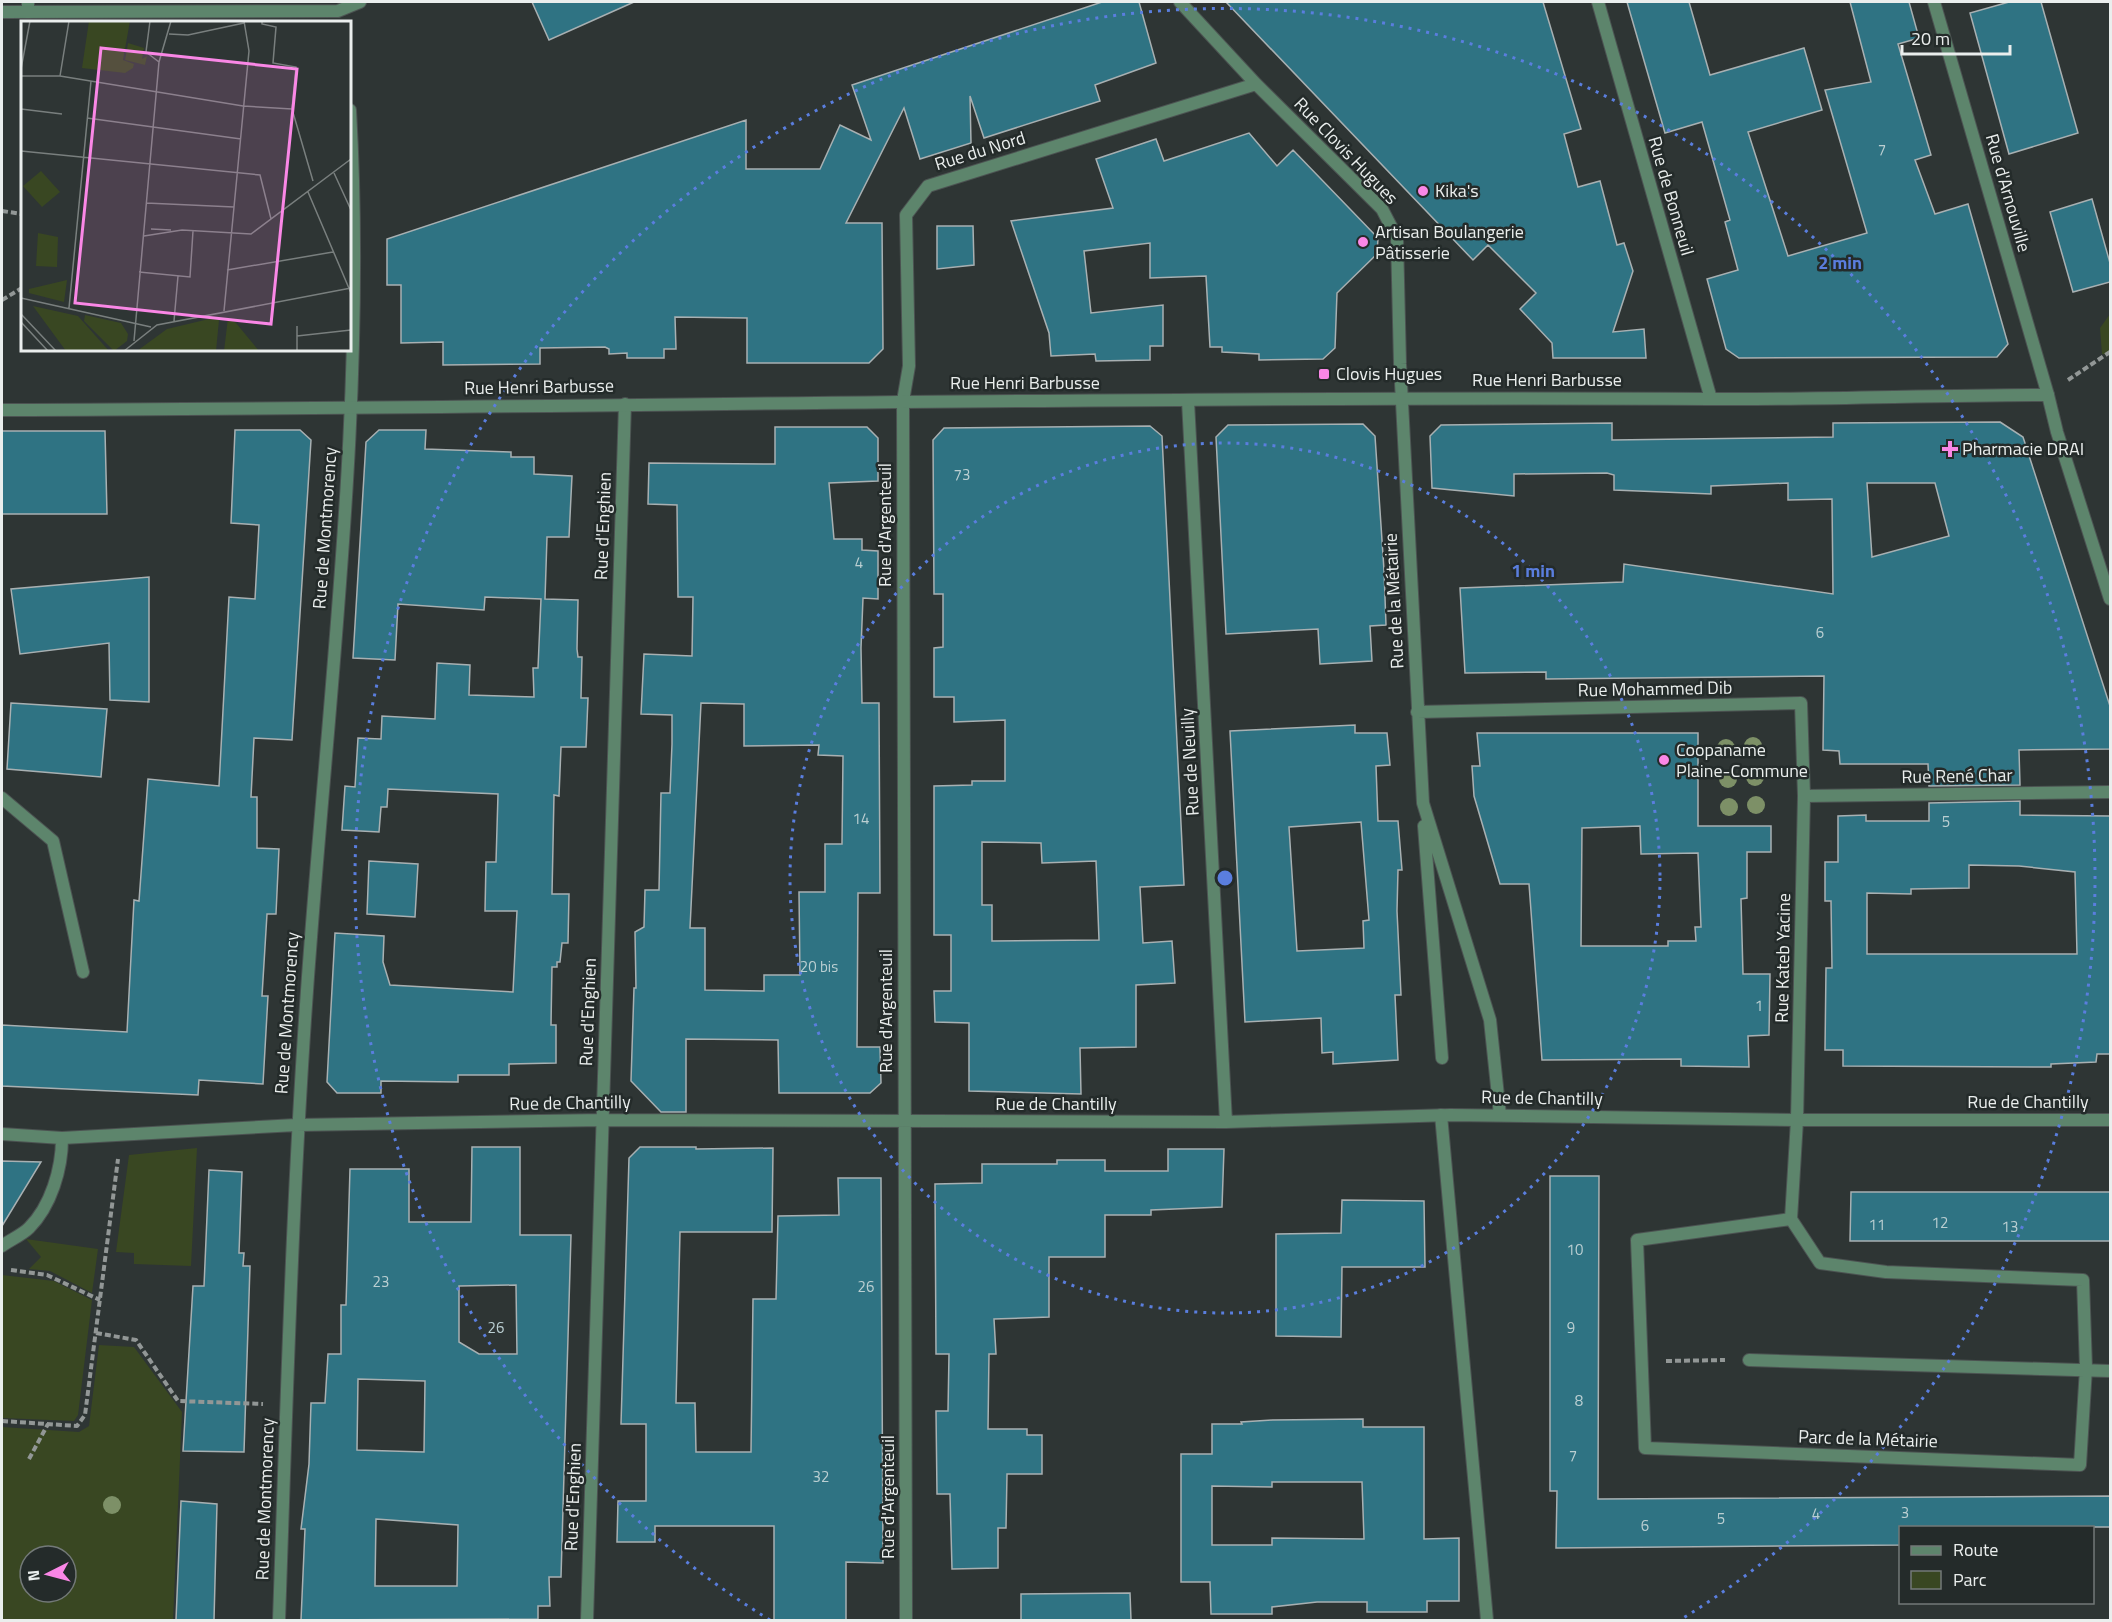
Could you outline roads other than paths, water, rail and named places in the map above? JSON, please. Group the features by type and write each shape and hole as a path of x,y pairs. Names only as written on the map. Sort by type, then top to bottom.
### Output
{"street":[{"path":"2,12 28,7 339,16 360,2"},
{"name":"Rue Clovis Hugues","path":"1180,2 1256,84 1382,209 1397,238 1402,398"},
{"name":"Rue de Bonneuil","path":"1598,2 1711,399"},
{"name":"Rue d'Arnouville","path":"1934,2 2057,432 2110,599"},
{"name":"Rue du Nord","path":"903,401 909,366 906,215 928,186 1256,84"},
{"name":"Rue de Montmorency","path":"279,1620 296,1125 352,409 354,180 351,149"},
{"name":"Rue Henri Barbusse","path":"2,410 352,409 903,401 1711,399 2048,395"},
{"name":"Rue de la Métairie","path":"1402,398 1417,712 1442,1058"},
{"name":"Rue d'Argenteuil","path":"903,401 906,1620"},
{"name":"Rue de Neuilly","path":"1188,401 1226,1122"},
{"name":"Rue d'Enghien","path":"587,1620 625,404"},
{"name":"Rue Mohammed Dib","path":"1417,712 1801,703 1804,796"},
{"name":"Rue René Char","path":"1804,796 2110,792"},
{"name":"Rue Kateb Yacine","path":"1797,1120 1804,796"},
{"path":"2,798 53,841 83,972"},
{"name":"Rue de la Métairie","path":"1423,803 1490,1020 1500,1115"},
{"path":"1441,1115 1487,1620"},
{"name":"Rue de Chantilly","path":"2,1134 62,1138 296,1125 603,1120 1226,1122 1500,1115 1797,1120 2110,1120"},
{"path":"1791,1219 1797,1120"},
{"path":"2,1246 28,1229 49,1202 62,1151 62,1138"},
{"name":"Parc de la Métairie","path":"1791,1219 1820,1263 1886,1272 2083,1280 2086,1368 2080,1465 1645,1448 1637,1239 1791,1219"},
{"path":"1749,1360 2086,1368 2110,1371"}],"place":[{"name":"Kika's","path":"1423,191"},
{"name":"Artisan Boulangerie Pâtisserie","path":"1363,242"},
{"name":"Clovis Hugues","path":"1324,374"},
{"name":"Pharmacie DRAI","path":"1950,449"},
{"name":"Coopaname Plaine-Commune","path":"1664,760"}]}
